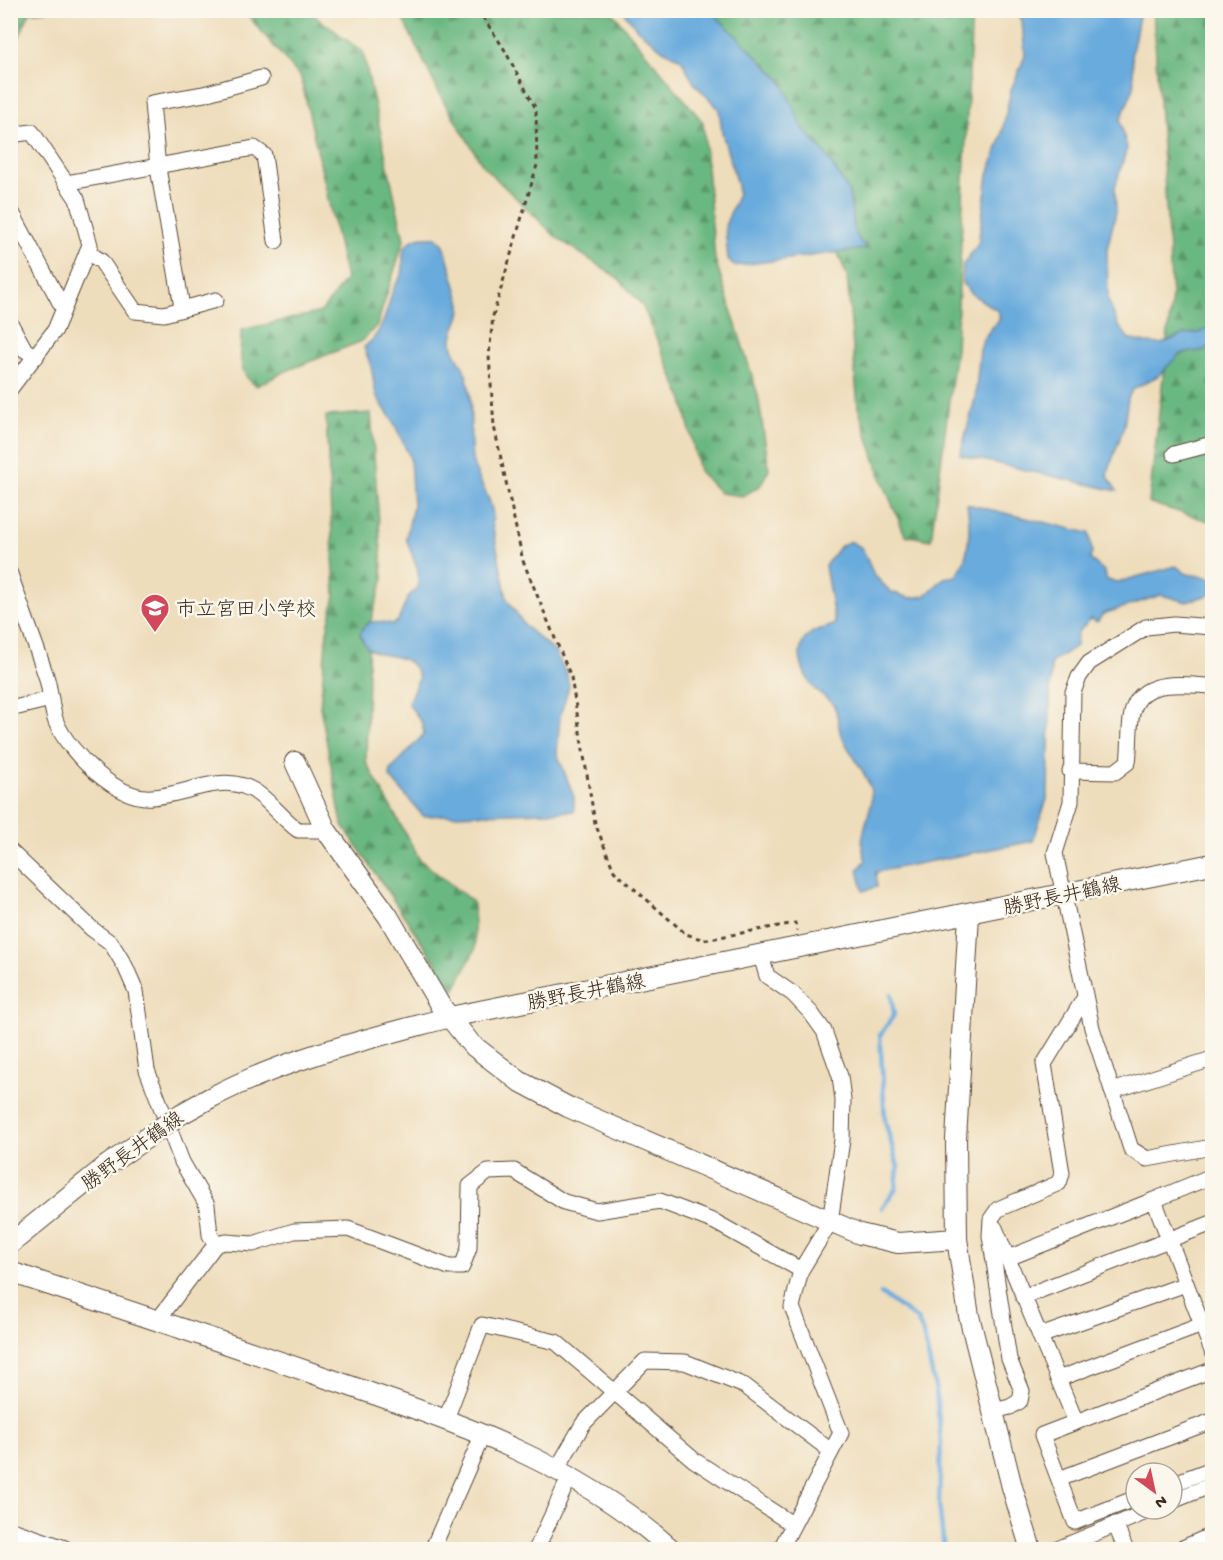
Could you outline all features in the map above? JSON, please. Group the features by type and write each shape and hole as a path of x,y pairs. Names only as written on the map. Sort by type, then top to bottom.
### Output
{"street":[{"path":"182,307 158,168 152,103 204,94 261,78"},
{"path":"10,135 32,132 77,200 90,245 55,330 10,389"},
{"path":"66,183 158,168 254,148 264,155 276,241"},
{"path":"10,209 63,308"},
{"path":"87,252 101,261 135,311 164,314 182,307 216,300"},
{"path":"10,323 25,350 36,357"},
{"path":"1174,454 1212,444"},
{"path":"10,574 46,675 56,722 78,754 103,778 136,796 152,797 227,782 249,788 261,796 298,830 326,830"},
{"path":"1212,627 1174,624 1146,627 1089,663 1073,692 1071,802 1055,853 1085,997 1131,1149 1147,1159 1212,1147"},
{"path":"1070,771 1115,772 1128,762 1133,708 1147,691 1162,684 1212,686"},
{"path":"10,709 51,699"},
{"path":"295,762 326,830 359,872 440,1005 471,1044 519,1081 568,1107 860,1234 898,1243 957,1239"},
{"path":"10,851 92,929 111,943 125,966 136,991 147,1070 182,1162 207,1205 210,1234 216,1244"},
{"name":"勝野長井鶴線","path":"10,1244 106,1166 181,1114 252,1077 331,1048 450,1017 969,915 1212,864"},
{"path":"969,915 956,1140 957,1239 969,1316 1031,1550"},
{"path":"761,956 767,976 799,1000 824,1031 840,1076 843,1100 842,1140 830,1222 801,1270 792,1307 841,1433 780,1550"},
{"path":"993,1411 1010,1407 1020,1401 1022,1390 1009,1359 992,1246 991,1220 998,1209 1059,1183 1062,1173 1044,1064 1085,997"},
{"path":"1112,1091 1212,1059"},
{"path":"216,1244 253,1244 294,1231 348,1229 449,1267 462,1267 469,1248 470,1186 488,1172 514,1171 564,1202 597,1211 660,1201 715,1222 801,1270"},
{"path":"1008,1258 1212,1176"},
{"path":"1154,1200 1212,1351"},
{"path":"991,1220 1076,1422"},
{"path":"1023,1297 1212,1224"},
{"path":"158,1320 216,1244"},
{"path":"10,1272 158,1320 447,1419 483,1434 585,1484 672,1550"},
{"path":"1040,1336 1186,1284"},
{"path":"447,1419 482,1325 556,1342 694,1460 792,1524"},
{"path":"1058,1379 1202,1325"},
{"path":"536,1550 563,1472 583,1424 645,1361 685,1362 745,1386 831,1451"},
{"path":"1124,1503 1075,1522 1042,1435 1212,1370"},
{"path":"1059,1479 1212,1421"},
{"path":"432,1550 483,1434"},
{"path":"1184,1479 1212,1468"},
{"path":"1184,1497 1212,1485"},
{"path":"1055,1550 1124,1520"},
{"path":"1115,1524 1126,1550"},
{"path":"10,1532 63,1550"},
{"path":"1178,1550 1212,1535"}],"path":[{"path":"478,10 503,47 536,109 537,165 493,316 489,356 494,426 523,561 571,677 595,823 614,871 686,934 704,940 795,923 800,948"}],"green space":[{"path":"11,10 47,11 30,12 11,56"},
{"path":"244,11 308,11 363,52 404,240 377,325 362,341 286,371 257,386 250,381 243,369 241,330 321,312 346,279 301,78"},
{"path":"399,11 611,11 703,122 715,259 758,395 769,469 760,486 743,496 720,493 699,471 683,400 642,305 618,278 557,238 484,167 442,99"},
{"path":"699,11 972,11 956,348 931,540 905,535 880,475 858,407 847,276 792,138"},
{"path":"1153,11 1212,11 1212,522 1149,503 1172,296"},
{"path":"371,413 383,580 369,626 366,762 420,860 473,902 475,949 454,990 342,824 320,707 327,631 335,596 326,416"}],"water":[{"path":"623,11 711,11 781,80 803,128 827,156 849,192 855,232 865,246 864,249 734,266 728,259 725,226 738,194 722,132 719,109 694,83 681,59 663,50 637,29"},
{"path":"1017,11 1140,11 1132,52 1134,87 1120,121 1127,148 1115,187 1116,212 1107,249 1108,300 1118,325 1129,339 1145,343 1161,344 1185,334 1199,333 1212,326 1212,345 1205,350 1180,354 1158,376 1133,389 1128,398 1124,426 1107,475 1117,491 960,455 975,399 983,339 1000,318 998,311 970,293 962,281 963,265 978,244 988,175 1000,142 1011,90 1025,56 1022,21"},
{"path":"436,237 444,245 461,304 461,313 453,334 452,344 468,382 471,404 472,459 492,508 492,523 507,599 525,626 555,652 567,675 569,686 560,716 557,753 574,797 574,811 423,816 390,777 391,770 424,734 422,723 408,703 419,678 410,663 374,651 366,646 360,634 370,622 393,624 398,621 408,597 418,588 418,571 406,538 413,506 410,458 394,423 376,395 371,366 364,347 376,335 383,321 393,290 402,274 403,252 406,246 419,238"},
{"path":"967,504 1089,533 1092,552 1090,559 1104,571 1107,580 1118,582 1176,566 1187,574 1212,578 1212,594 1187,602 1161,595 1103,614 1097,622 1091,619 1077,633 1076,646 1051,663 1048,796 1033,841 876,872 877,887 863,891 858,870 866,860 862,841 871,803 869,784 842,737 834,706 813,687 805,674 800,653 801,646 813,632 835,624 825,566 839,547 850,541 862,548 874,575 891,592 910,598 925,596 944,578 956,576 961,569 968,542"}],"waterway":[{"path":"882,1208 896,1188 898,1167 885,1121 880,1035 894,1015 891,994"},
{"path":"881,1294 917,1319 923,1333 936,1391 941,1441 939,1504 944,1550"}],"place":[{"name":"市立宮田小学校","path":"155,634"}]}
